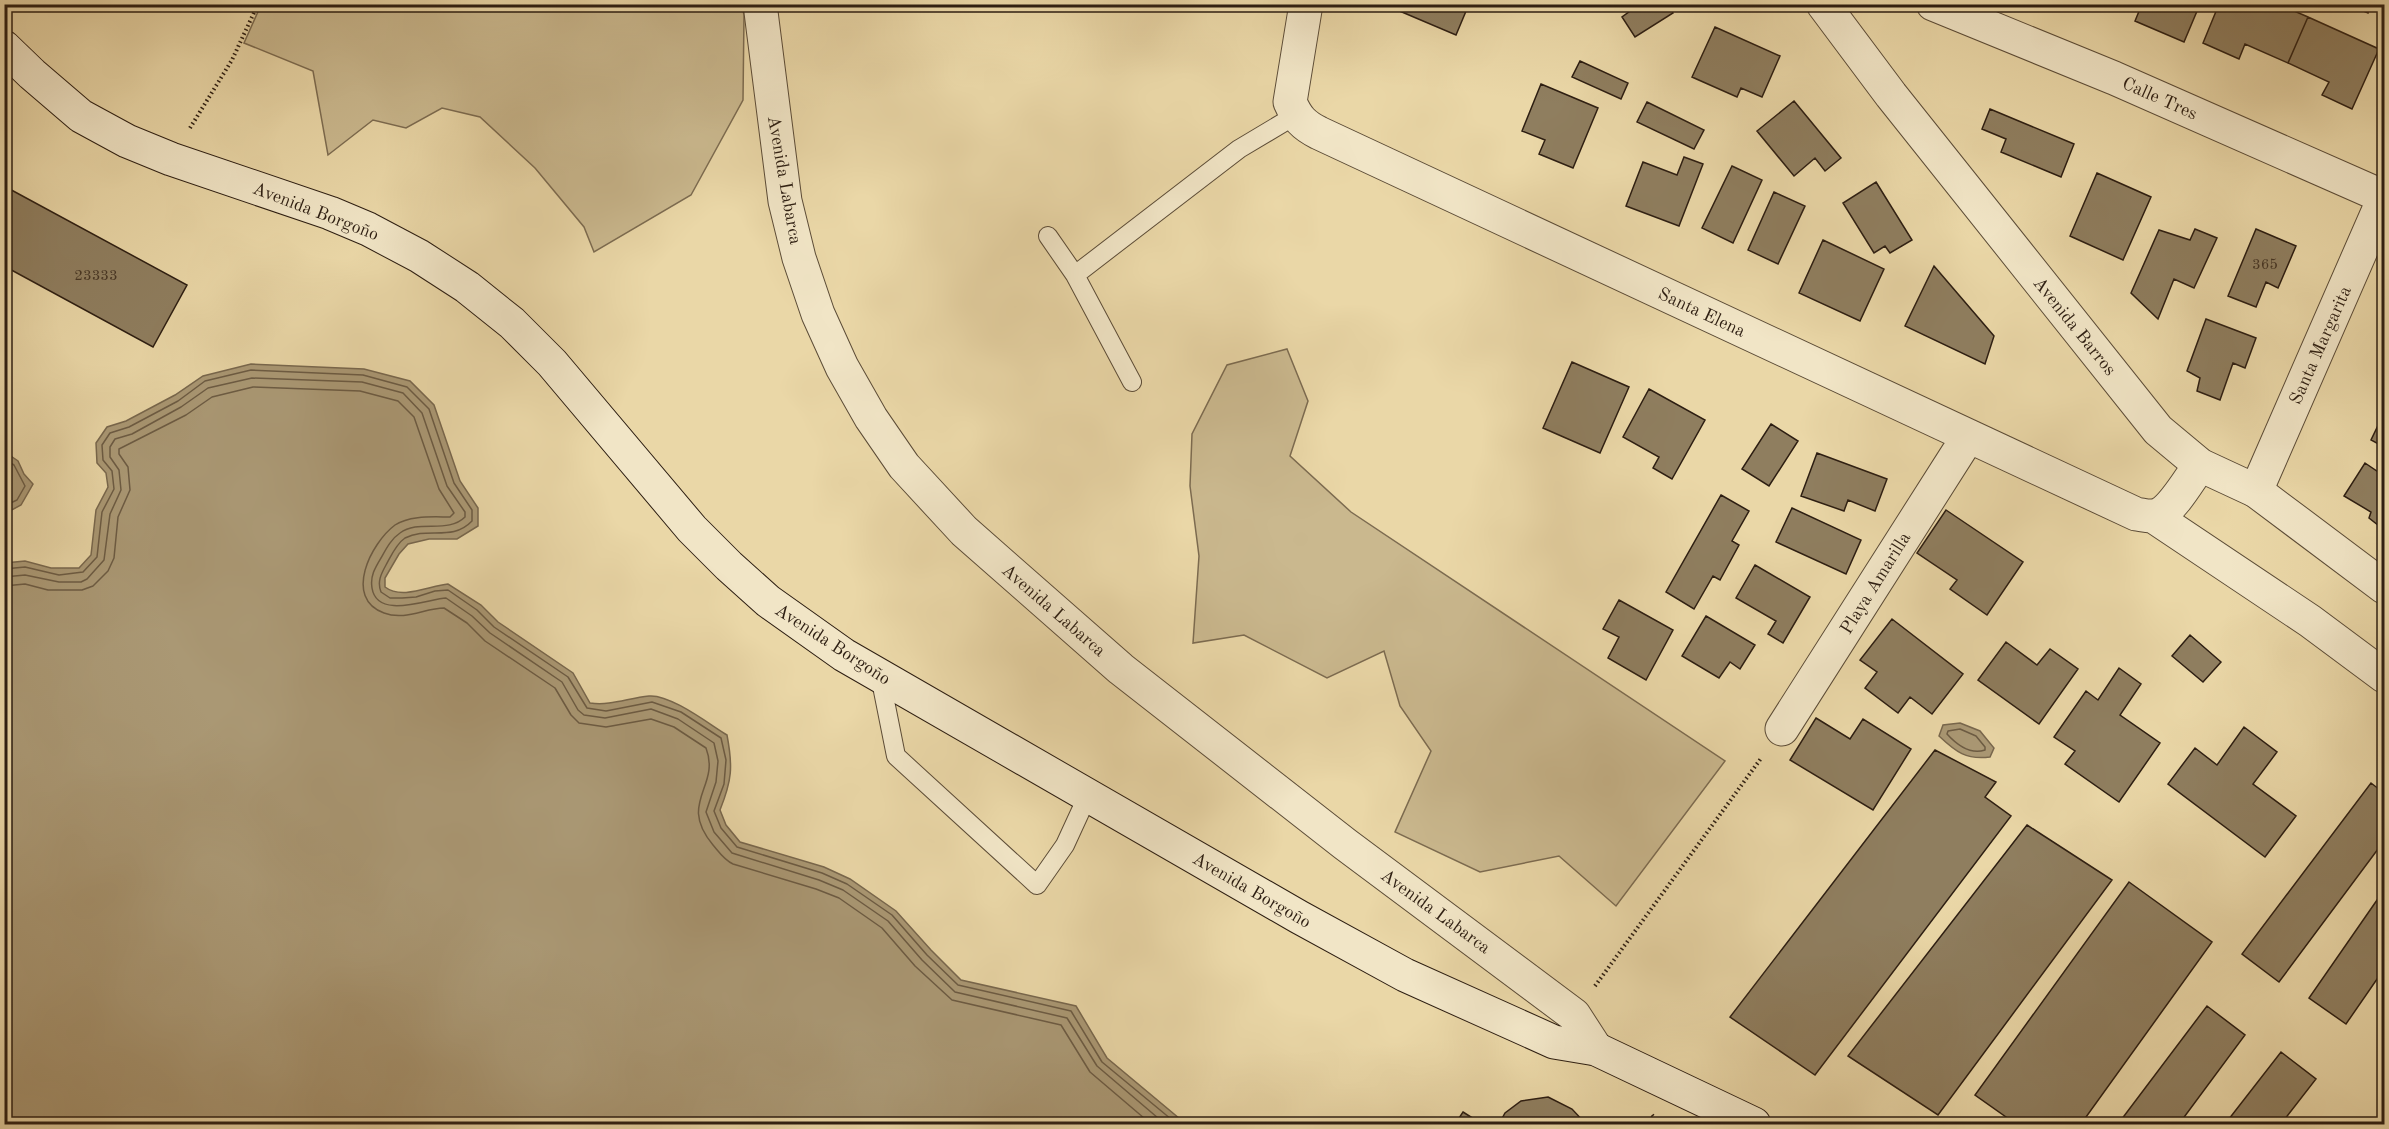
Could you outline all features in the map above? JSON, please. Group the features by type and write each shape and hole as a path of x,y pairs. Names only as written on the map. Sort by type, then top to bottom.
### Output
{"street":[{"name":"Avenida Labarca","path":"760,4 785,201 799,258 818,314 842,367 871,418 904,466 964,531 1121,669 1345,844 1574,1015 1596,1049"},
{"path":"1296,115 1290,102 1306,4"},
{"name":"Avenida Barros","path":"1823,4 1891,95 2158,430 2200,465 2256,491 2385,587"},
{"name":"Calle Tres","path":"1933,4 2114,78 2385,198"},
{"name":"Avenida Borgoño","path":"4,47 81,116 127,141 171,159 330,213 369,229 419,256 467,287 512,323 552,363 692,529 729,566 768,601 810,633 879,676 1299,917 1405,975 1554,1042 1596,1049 1754,1125"},
{"name":"Santa Elena","path":"1296,115 1305,126 1318,133 2116,506 2136,514 2152,516"},
{"name":"Santa Margarita","path":"2256,491 2385,198"},
{"name":"Playa Amarilla","path":"1782,729 1968,437"},
{"path":"2152,516 2161,514 2169,507 2200,465"},
{"path":"2152,516 2310,621 2385,676"}],"lane":[{"path":"1075,275 1239,149 1296,115"},
{"path":"1048,236 1075,275 1132,382"},
{"path":"879,676 896,756 1037,885 1065,845 1088,795"}],"path":[{"path":"171,159 232,60 258,4"},
{"path":"1574,1015 1782,729"}],"shaded area":[{"path":"261,5 742,5 744,15 743,100 691,195 594,252 584,227 535,168 480,117 442,108 406,128 373,120 328,155 313,71 244,43"},
{"path":"1287,349 1308,401 1290,456 1351,512 1725,761 1616,906 1559,856 1480,872 1395,832 1431,751 1400,706 1384,651 1327,678 1244,635 1193,643 1199,556 1190,486 1192,434 1227,365"}],"water":[{"path":"251,364 364,369 410,381 434,405 460,481 478,508 478,526 457,539 429,539 408,544 399,554 385,578 385,587 392,591 407,592 448,584 481,605 498,622 573,673 590,703 658,697 700,717 727,735 730,773 720,810 726,825 740,842 824,867 850,879 896,911 961,980 1076,1006 1107,1058 1186,1124 5,1124 5,563 25,561 51,568 79,568 91,555 96,510 108,487 106,473 97,463 96,443 107,427 126,421 175,395 203,376"},
{"path":"5,452 18,461 24,474 33,484 21,505 8,512 5,511"},
{"path":"1960,723 1980,731 1994,748 1990,757 1982,758 1962,754 1939,736 1943,725"}],"building":[{"path":"1383,4 1469,4 1456,35"},
{"path":"1640,4 1668,4 1673,13 1635,37 1622,17"},
{"path":"2142,4 2200,4 2184,42 2135,21"},
{"path":"2219,4 2278,4 2308,17 2288,63 2245,44 2239,59 2203,43"},
{"path":"2347,4 2371,4 2368,13"},
{"path":"2308,17 2379,49 2352,109 2322,95 2329,82 2288,63"},
{"path":"1715,27 1780,56 1762,97 1741,88 1737,97 1692,77"},
{"path":"1580,61 1628,83 1621,99 1572,77"},
{"path":"1541,84 1598,108 1573,168 1539,154 1545,140 1522,131"},
{"path":"1794,101 1841,158 1825,171 1815,158 1794,176 1757,131"},
{"path":"1647,102 1704,130 1694,149 1637,122"},
{"path":"1990,109 2074,144 2061,177 2001,152 2006,139 1982,129"},
{"path":"1684,157 1703,164 1679,226 1626,206 1643,162 1677,175"},
{"path":"1732,166 1762,180 1733,243 1702,228"},
{"path":"2097,173 2151,197 2123,260 2070,236"},
{"path":"1876,182 1912,240 1890,253 1885,246 1874,253 1843,203"},
{"path":"4,186 187,285 153,347 4,266"},
{"path":"1774,192 1805,206 1778,264 1748,250"},
{"path":"2195,229 2217,238 2194,288 2174,279 2158,319 2131,293 2159,230 2190,240"},
{"path":"2256,229 2296,246 2278,288 2266,282 2256,307 2228,296"},
{"path":"1823,240 1884,269 1860,321 1799,293"},
{"path":"1934,266 1994,336 1985,364 1905,326"},
{"path":"2206,319 2256,338 2245,368 2233,363 2220,400 2197,391 2200,378 2187,371"},
{"path":"1572,362 1629,387 1600,453 1543,428"},
{"path":"1649,389 1705,420 1672,479 1653,468 1659,457 1623,437"},
{"path":"2384,413 2384,447 2371,440"},
{"path":"1771,424 1798,441 1769,486 1742,469"},
{"path":"1817,453 1887,479 1875,511 1848,500 1844,511 1801,496"},
{"path":"2365,463 2384,476 2383,529 2369,518 2371,512 2344,496"},
{"path":"1721,495 1749,511 1732,541 1739,545 1720,580 1713,576 1694,609 1666,592"},
{"path":"1792,508 1861,540 1846,574 1776,542"},
{"path":"1946,510 2023,562 1987,615 1950,589 1957,580 1917,553"},
{"path":"1755,565 1810,597 1783,643 1768,634 1776,621 1736,598"},
{"path":"1619,600 1673,630 1646,680 1608,658 1619,637 1603,629"},
{"path":"1706,616 1755,645 1740,669 1730,662 1719,678 1682,656"},
{"path":"1892,619 1963,674 1932,714 1910,697 1898,713 1865,688 1877,672 1860,660"},
{"path":"2190,635 2221,662 2203,682 2172,656"},
{"path":"2006,642 2037,665 2050,649 2078,669 2039,724 1978,680"},
{"path":"2119,668 2141,684 2120,715 2160,743 2119,802 2065,764 2075,751 2054,737 2086,691 2098,700"},
{"path":"1816,718 1850,739 1863,719 1911,749 1873,810 1790,760"},
{"path":"2244,727 2277,752 2253,784 2296,816 2265,857 2168,784 2195,748 2217,765"},
{"path":"1935,750 1996,782 1985,797 2011,816 1815,1075 1730,1017"},
{"path":"2371,783 2384,793 2384,841 2279,982 2242,954"},
{"path":"2027,825 2112,880 1938,1115 1848,1056"},
{"path":"2129,882 2212,942 2081,1124 2016,1124 1975,1095"},
{"path":"2384,890 2384,969 2346,1024 2309,998"},
{"path":"2207,1006 2245,1035 2179,1124 2118,1124"},
{"path":"2281,1052 2316,1079 2281,1124 2225,1124"},
{"path":"1548,1097 1572,1109 1586,1124 1499,1124 1505,1113 1521,1101"},
{"path":"1463,1112 1482,1124 1455,1124"}]}
